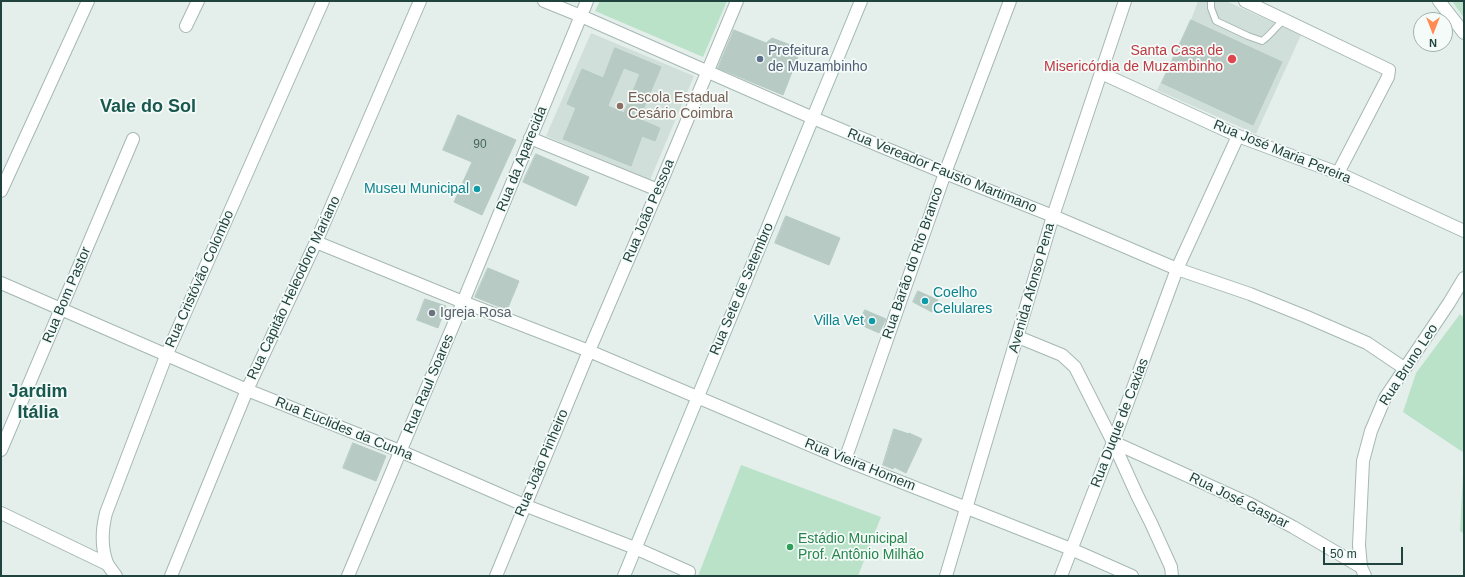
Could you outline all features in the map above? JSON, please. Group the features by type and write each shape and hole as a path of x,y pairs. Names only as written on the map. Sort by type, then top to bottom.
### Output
{"street":[{"path":"1,191 88,1"},
{"path":"186,26 198,1"},
{"name":"Rua Cristóvão Colombo","path":"107,564 103,539 103,527 106,512 166,356 322,1"},
{"name":"Rua Capitão Heleodoro Mariano","path":"171,576 247,390 316,242 420,1"},
{"name":"Rua Vereador Fausto Martimano","path":"544,1 582,16 813,118 945,174 1053,216 1177,269 1250,294 1361,341 1404,368"},
{"name":"Rua da Aparecida","path":"463,302 587,1"},
{"name":"Rua João Pessoa","path":"589,351 737,1"},
{"name":"Rua Sete de Setembro","path":"624,576 861,1"},
{"name":"Rua Barão do Rio Branco","path":"845,460 945,174 1010,1"},
{"name":"Avenida Afonso Pena","path":"946,576 1053,216 1125,1"},
{"path":"1245,1 1389,70 1388,77 1338,174"},
{"path":"1439,1 1464,33"},
{"name":"Rua José Maria Pereira","path":"1101,73 1238,136 1338,174 1464,231"},
{"name":"Rua Duque de Caxias","path":"1061,576 1113,442 1177,269 1238,136"},
{"path":"530,138 658,190"},
{"name":"Rua Bom Pastor","path":"1,450 132,139"},
{"name":"Rua Vieira Homem","path":"316,242 463,302 589,351 845,460 1071,549 1132,576"},
{"name":"Rua Bruno Leo","path":"1363,571 1359,544 1363,461 1371,431 1385,398 1404,368 1414,357 1450,303 1464,278"},
{"name":"Rua Euclides da Cunha","path":"1,283 62,308 166,356 400,451 524,505 635,548 689,572"},
{"name":"Rua Raul Soares","path":"348,576 463,302"},
{"path":"1018,337 1062,355 1075,367 1113,442 1170,567 1172,576"},
{"name":"Rua João Pinheiro","path":"496,576 524,505 589,351"},
{"name":"Rua José Gaspar","path":"1113,442 1250,504 1294,528 1363,571"},
{"path":"1,512 107,564 116,576"}],"lane":[{"path":"1211,1 1211,8 1216,21 1262,41 1284,20"}],"shaded area":[{"name":"Santa Casa de Misericórdia de Muzambinho","path":"1198,1 1226,1 1301,35 1256,134 1157,90 1191,20"},
{"name":"Escola Estadual Cesário Coimbra","path":"591,33 694,76 650,180 546,136"}],"green space":[{"path":"600,1 727,1 703,57 595,11"},
{"path":"1452,1 1464,1 1464,18"},
{"path":"1460,314 1464,318 1464,453 1403,412 1416,373"},
{"path":"1464,453 1464,534 1460,531"},
{"name":"Estádio Municipal Prof. Antônio Milhão","path":"741,465 881,517 858,576 698,576"}],"building":[{"name":"Santa Casa de Misericórdia de Muzambinho","path":"1191,20 1282,62 1253,125 1162,83"},
{"name":"Prefeitura de Muzambinho","path":"734,30 766,43 772,38 801,49 783,95 718,68"},
{"path":"615,48 661,67 639,119 660,128 655,141 642,136 631,166 563,139 576,108 567,104 582,69 603,78","holes":["624,68 640,74 624,113 608,106"]},
{"path":"458,115 516,140 482,215 454,202 472,162 443,150"},
{"path":"536,154 589,177 576,206 523,182"},
{"path":"786,216 840,238 829,265 775,243"},
{"path":"488,268 519,281 507,310 475,297"},
{"name":"Coelho Celulares","path":"918,291 938,300 932,312 913,302"},
{"name":"Igreja Rosa","path":"425,299 446,306 438,328 417,320"},
{"name":"Villa Vet","path":"865,310 886,319 879,333 859,324"},
{"path":"894,429 909,433 922,439 906,473 894,467 893,469 883,465"},
{"path":"353,443 386,456 376,481 343,468"}],"place":[{"name":"Prefeitura de Muzambinho","path":"760,59"},
{"name":"Santa Casa de Misericórdia de Muzambinho","path":"1232,59"},
{"name":"Escola Estadual Cesário Coimbra","path":"620,106"},
{"name":"Museu Municipal","path":"477,189"},
{"name":"Coelho Celulares","path":"925,301"},
{"name":"Igreja Rosa","path":"432,313"},
{"name":"Villa Vet","path":"872,321"},
{"name":"Estádio Municipal Prof. Antônio Milhão","path":"790,547"}],"district":[{"name":"Vale do Sol","path":"148,107"},
{"name":"Jardim Itália","path":"38,402"}]}
